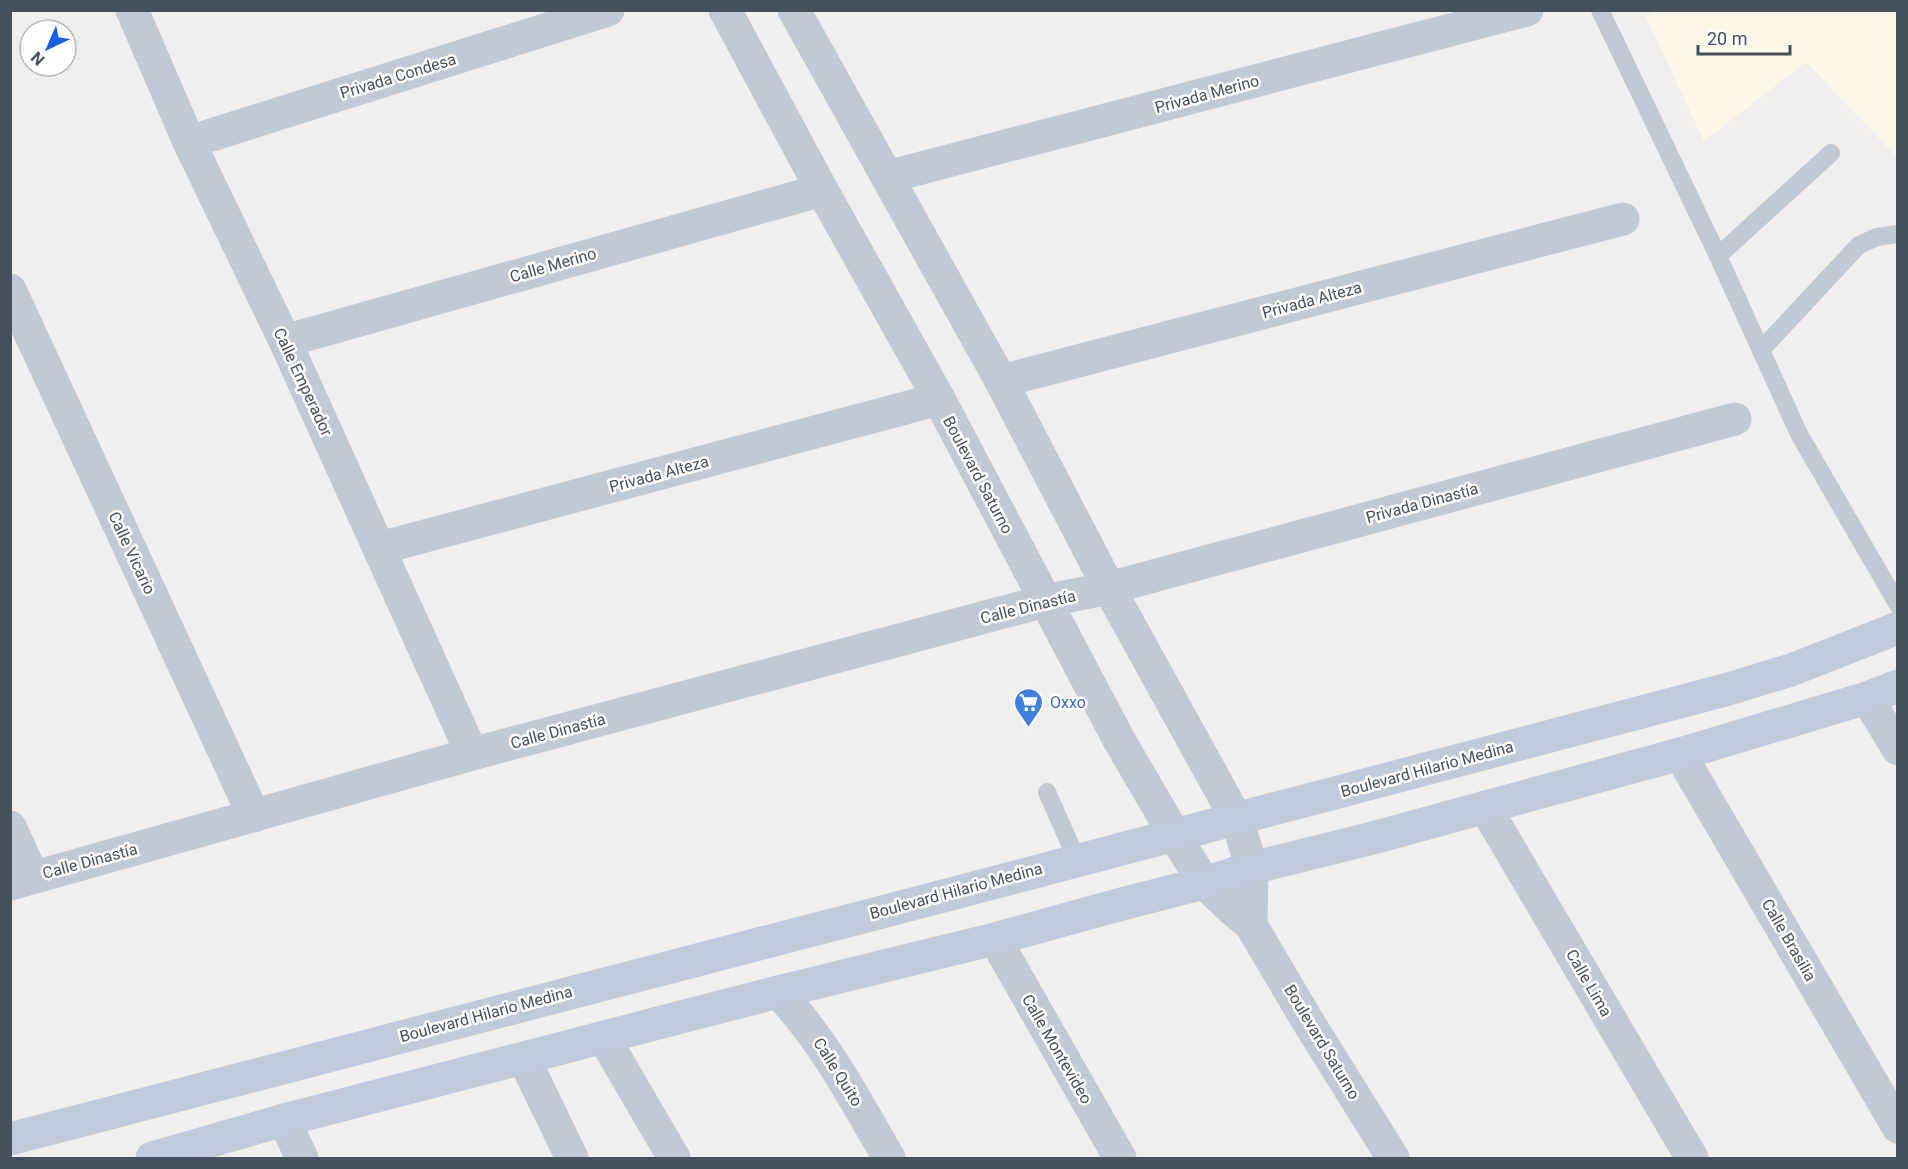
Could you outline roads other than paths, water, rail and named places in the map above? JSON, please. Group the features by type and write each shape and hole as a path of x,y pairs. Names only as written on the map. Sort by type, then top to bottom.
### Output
{"main road":[{"name":"Boulevard Hilario Medina","path":"10,1139 1238,820 1725,690 1791,670 1898,628"},
{"path":"152,1158 284,1120 778,992 995,939 1204,883 1252,868 1680,754 1868,698 1898,686"}],"street":[{"name":"Calle Emperador","path":"132,10 189,142 285,341 472,754"},
{"name":"Privada Condesa","path":"189,142 608,10"},
{"name":"Boulevard Saturno","path":"725,10 939,399 1118,738 1175,836 1204,883 1251,925 1393,1158"},
{"path":"794,10 1001,381 1109,588 1238,820 1252,868 1251,925"},
{"name":"Privada Merino","path":"886,177 1527,10"},
{"name":"Calle Merino","path":"285,341 822,190"},
{"name":"Privada Alteza","path":"1001,381 1623,219"},
{"name":"Calle Vicario","path":"10,290 254,816"},
{"name":"Privada Alteza","path":"380,548 939,399"},
{"name":"Privada Dinastía","path":"1109,588 1735,419"},
{"name":"Calle Dinastía","path":"22,880 472,754 1045,601 1109,588"},
{"path":"1868,698 1898,749"},
{"name":"Calle Brasilia","path":"1680,754 1898,1127"},
{"name":"Calle Lima","path":"1485,807 1692,1158"},
{"path":"10,827 22,880"},
{"name":"Calle Montevideo","path":"995,939 1120,1158"},
{"name":"Calle Quito","path":"778,992 799,1014 831,1058 889,1158"},
{"path":"604,1038 674,1158"},
{"path":"524,1059 572,1158"},
{"path":"284,1120 302,1158"}],"lane":[{"path":"1600,10 1718,256 1799,434 1898,605"},
{"path":"1718,256 1831,153"},
{"path":"1761,350 1859,245 1877,237 1898,234"},
{"path":"1047,792 1077,860"}],"place":[{"name":"Oxxo","path":"1029,728"}]}
